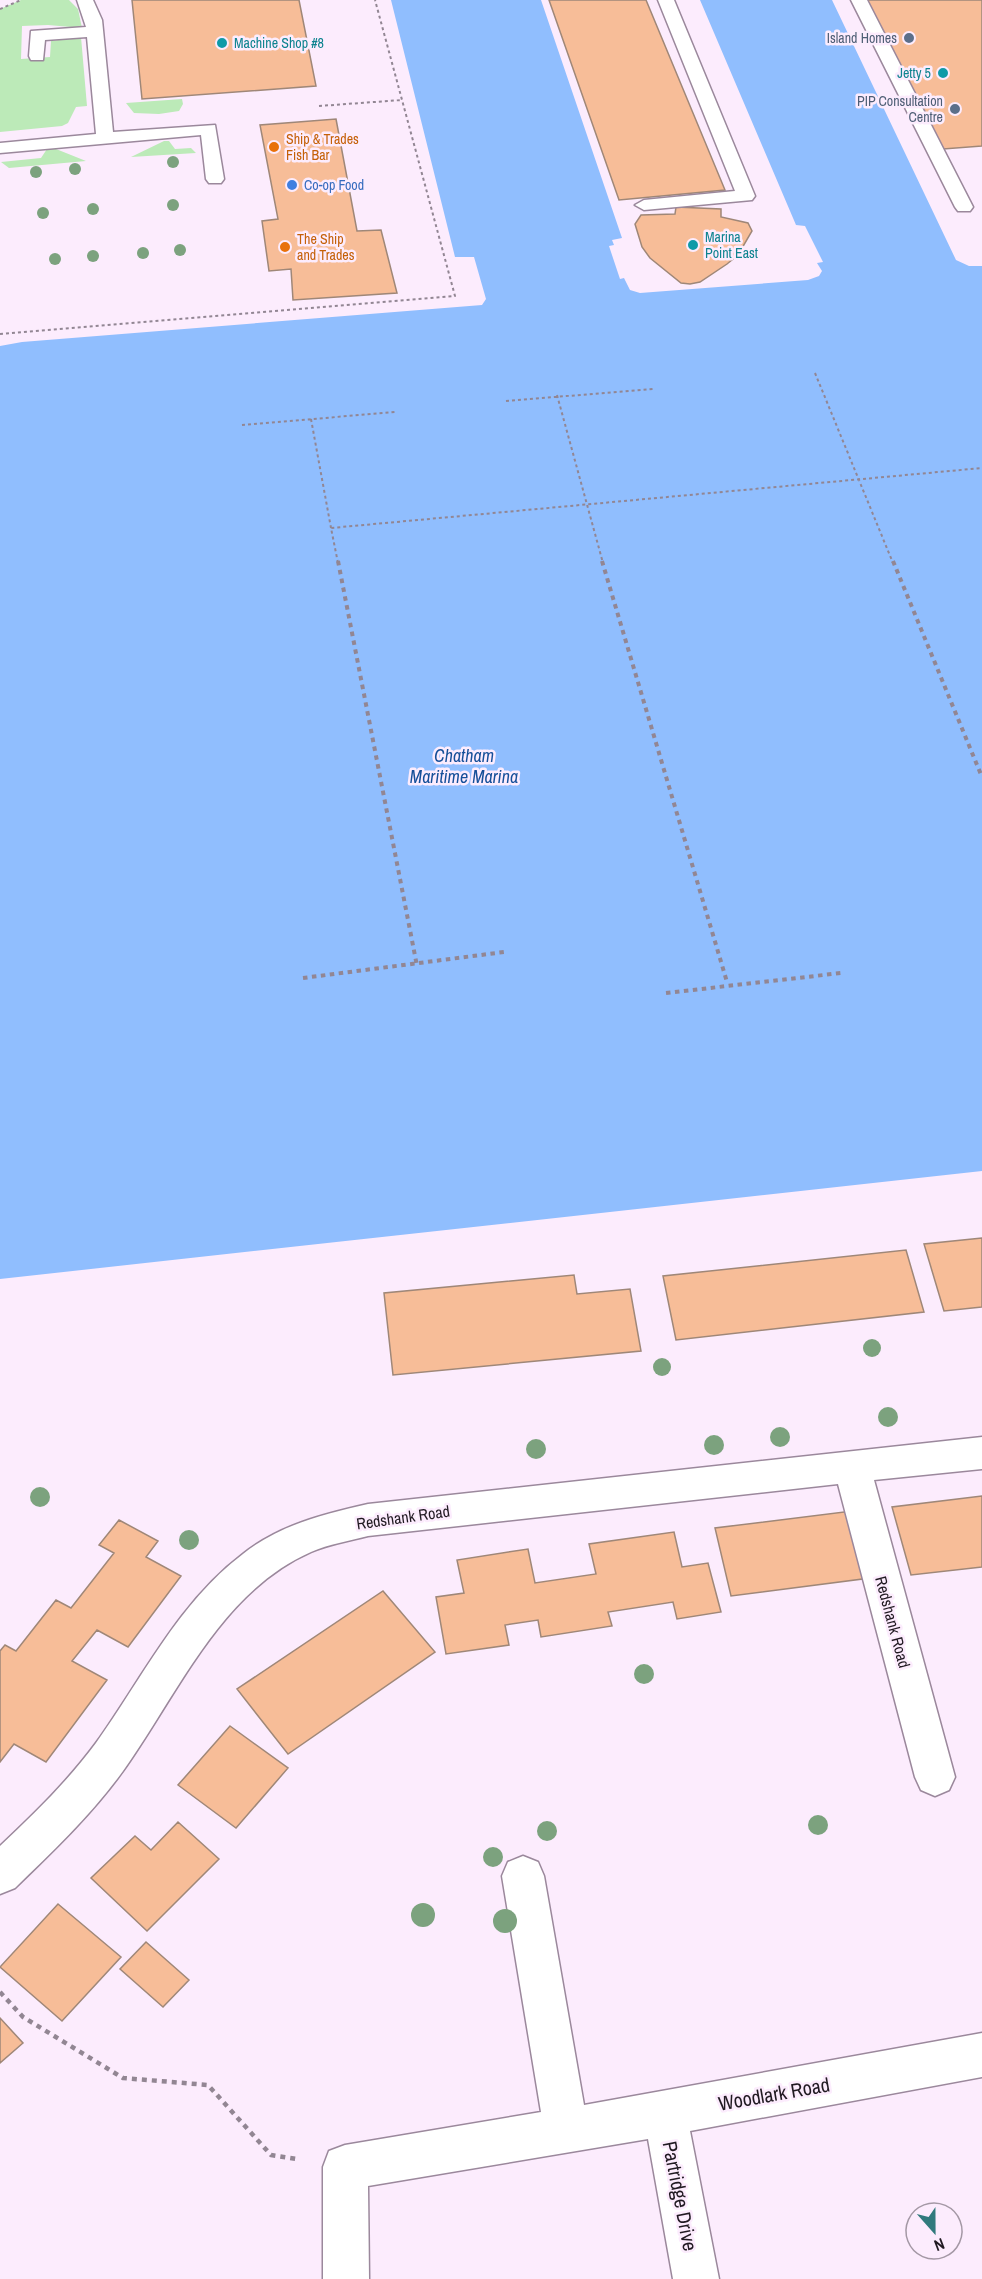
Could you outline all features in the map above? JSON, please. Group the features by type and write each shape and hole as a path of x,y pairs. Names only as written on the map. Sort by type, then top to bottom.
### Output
{"street":[{"name":"Redshank Road","path":"0,1874 45,1830 108,1758 212,1608 238,1578 287,1545 321,1531 368,1520 982,1453"},
{"name":"Redshank Road","path":"852,1467 935,1777"},
{"path":"523,1876 566,2130"},
{"name":"Woodlark Road","path":"345,2167 665,2114 982,2055"},
{"name":"Partridge Drive","path":"665,2114 696,2279"},
{"path":"345,2167 346,2279"}],"lane":[{"path":"85,0 90,5 95,32 105,137"},
{"path":"644,206 746,196 666,0"},
{"path":"859,0 964,207"},
{"path":"38,56 37,30 95,32"},
{"path":"0,148 208,129 215,178"}],"path":[{"path":"0,9 21,0"},
{"path":"0,334 455,296 375,0"},
{"path":"319,106 402,100"},
{"path":"815,374 982,777"},
{"path":"506,401 653,389"},
{"path":"558,395 586,506 727,982"},
{"path":"242,425 395,412"},
{"path":"310,419 417,966"},
{"path":"331,528 982,468"},
{"path":"303,978 504,952"},
{"path":"666,993 841,973"},
{"path":"0,1992 23,2017 123,2078 208,2085 272,2155 345,2167"}],"green space":[{"path":"21,0 69,0 78,9 82,28 48,25 22,26 21,59 50,57 51,41 81,37 87,106 76,107 68,123 62,126 0,132 0,9"},
{"path":"182,99 183,104 179,111 159,114 134,113 126,103"},
{"path":"164,141 169,141 175,149 191,148 196,153 131,157"},
{"path":"47,149 56,149 86,161 9,168 1,162 41,158"}],"water":[{"name":"Chatham Maritime Marina","path":"391,0 541,0 622,238 612,240 614,245 609,246 620,279 624,278 630,290 640,293 808,280 819,276 822,271 817,263 823,262 805,226 796,225 700,0 832,0 956,260 969,266 982,266 982,1171 0,1279 0,346 22,342 482,305 486,299 474,257 455,257"}],"building":[{"name":"Machine Shop #8","path":"132,0 299,0 316,86 142,99"},
{"path":"549,0 646,0 725,190 619,200"},
{"name":"Jetty 5","path":"865,0 982,0 982,146 943,149"},
{"path":"336,119 357,231 381,230 397,293 293,300 291,269 269,271 262,221 278,219 260,125"},
{"name":"Marina Point East","path":"676,207 721,209 721,217 748,223 752,231 738,255 727,264 700,282 681,283 650,258 642,247 635,224 641,215 675,214"},
{"path":"982,1238 982,1307 944,1311 924,1244"},
{"path":"906,1250 924,1312 676,1340 663,1276"},
{"path":"574,1275 577,1294 630,1289 641,1351 393,1375 384,1293"},
{"path":"982,1496 982,1567 911,1575 892,1507"},
{"path":"852,1511 870,1578 731,1596 715,1528"},
{"path":"119,1520 158,1541 146,1557 181,1576 128,1647 97,1630 72,1661 107,1680 46,1762 14,1744 0,1762 0,1651 5,1645 16,1651 56,1600 71,1608 114,1553 99,1545"},
{"path":"674,1532 682,1567 708,1563 721,1612 677,1619 673,1602 608,1612 612,1626 541,1637 538,1620 505,1625 509,1645 446,1654 436,1597 464,1593 457,1560 528,1549 535,1583 596,1574 589,1544"},
{"path":"383,1591 435,1652 288,1754 237,1689"},
{"path":"230,1726 288,1768 236,1828 178,1785"},
{"path":"178,1822 219,1859 147,1931 91,1878 135,1836 151,1850"},
{"path":"58,1904 121,1957 62,2021 0,1967"},
{"path":"146,1942 189,1980 163,2007 120,1969"},
{"path":"0,2018 23,2043 0,2063"}],"place":[{"name":"Island Homes","path":"909,38"},
{"name":"Machine Shop #8","path":"222,43"},
{"name":"Jetty 5","path":"943,73"},
{"name":"PIP Consultation Centre","path":"955,109"},
{"name":"Ship & Trades Fish Bar","path":"274,147"},
{"name":"Co-op Food","path":"292,185"},
{"name":"Marina Point East","path":"693,245"},
{"name":"The Ship and Trades","path":"285,247"}]}
